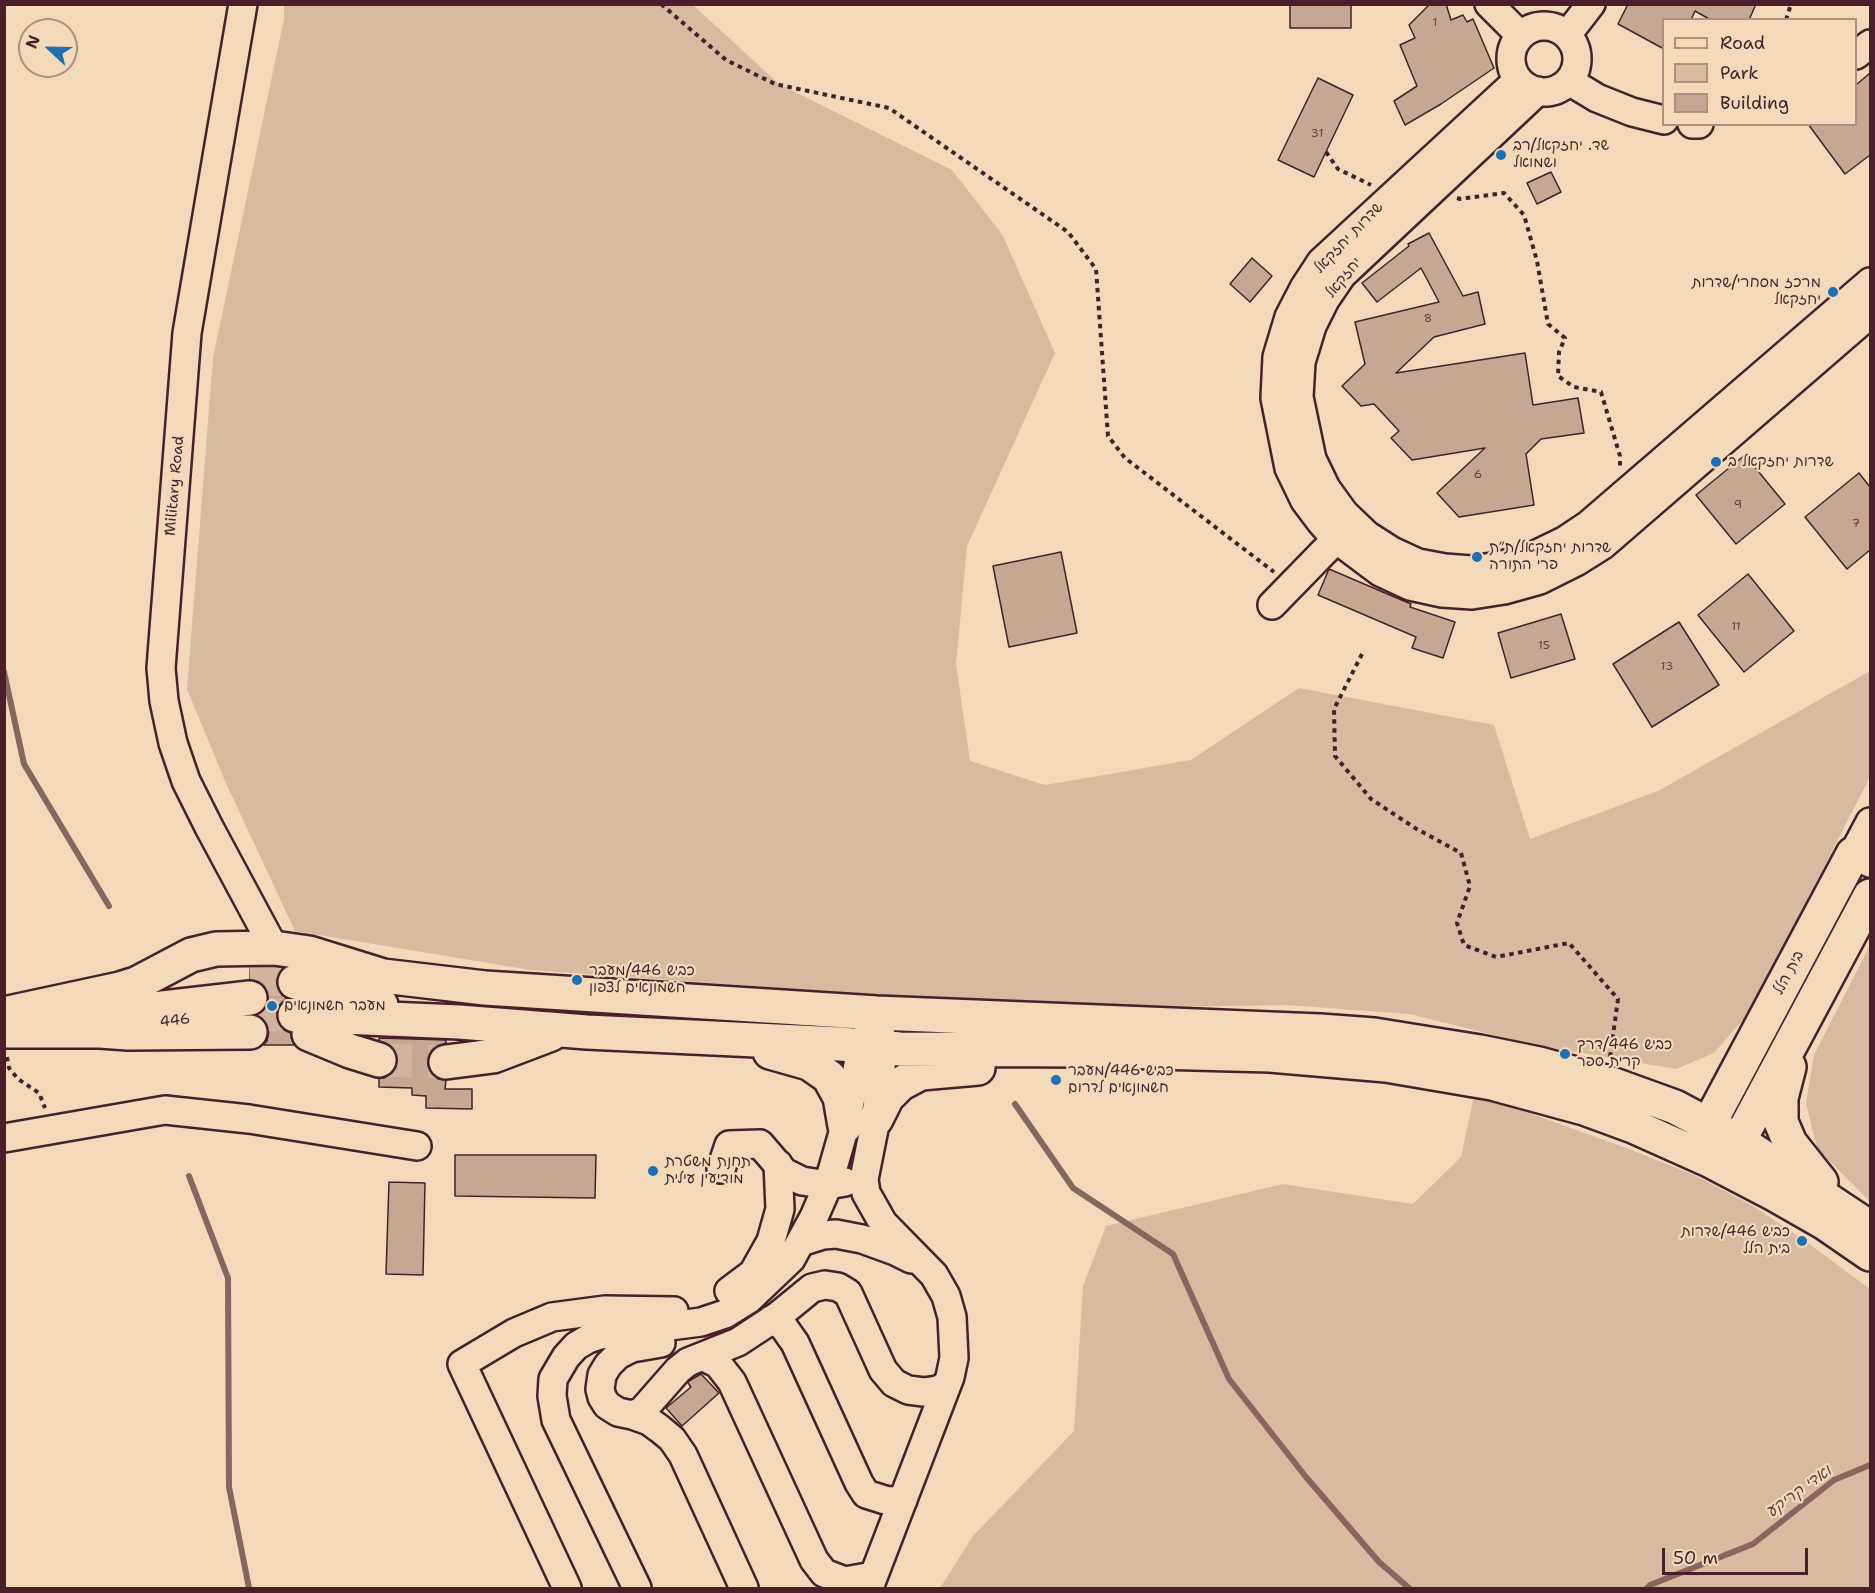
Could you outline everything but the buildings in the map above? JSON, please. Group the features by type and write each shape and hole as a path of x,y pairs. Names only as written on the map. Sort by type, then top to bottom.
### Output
{"main road":[{"name":"בית הלל","path":"1709,1124 1757,1033 1862,859"},
{"path":"1709,1160 1739,1141 1870,896"},
{"path":"4,1014 120,989 135,984 191,955 216,949 274,948 309,953 383,976 435,983 877,1013 1374,1035 1480,1052 1619,1086 1672,1095 1698,1093 1712,1084 1757,1033"},
{"path":"1817,996 1786,1075 1781,1098 1781,1122 1790,1143 1803,1162 1842,1207"},
{"path":"298,1012 381,1005 451,1016 531,1023 572,1032"},
{"name":"446","path":"5,1035 250,1006"},
{"path":"298,1012 572,1032 873,1046 1321,1059 1438,1073 1492,1083 1584,1108 1633,1126 1709,1160 1785,1200 1870,1254"},
{"path":"298,1012 350,1051 379,1060"},
{"path":"446,1062 493,1056 572,1032"},
{"path":"723,1039 809,1064 830,1077 840,1097 861,1123 900,1084 921,1073 1132,1052"},
{"path":"1619,1086 1675,1107 1709,1124 1842,1207 1870,1228"},
{"path":"1709,1124 1709,1160"}],"street":[{"name":"Military Road","path":"243,4 187,333 161,668 166,711 173,743 186,781 208,827 274,948"},
{"path":"1489,4 1520,35"},
{"path":"1567,34 1591,4"},
{"path":"1544,25 1560,29 1567,34 1577,57 1574,74 1569,81 1555,90 1528,86 1513,71 1511,52 1520,35 1535,26 1544,25"},
{"path":"1857,54 1870,44"},
{"path":"1569,81 1605,101 1632,112 1662,120"},
{"name":"יחזקאל","path":"1344,530 1344,513 1326,488 1312,459 1299,397 1301,362 1312,326 1325,300 1342,275 1434,188 1528,86"},
{"name":"שדרות יחזקאל","path":"1528,86 1386,200 1321,262 1289,317 1277,357 1275,398 1289,468 1305,501 1344,530 1380,572 1410,586 1442,593 1472,595 1504,590 1540,580 1576,562 1603,545 1778,377 1870,282"},
{"name":"שדרות יחזקאל","path":"1344,530 1367,535 1392,551 1418,563 1445,568 1471,570 1499,566 1531,557 1564,541 1588,525 1630,489 1778,377 1870,314"},
{"path":"1272,605 1344,530"},
{"name":"בית הלל","path":"1862,859 1870,822"},
{"path":"704,1357 718,1364 732,1382 814,1560 824,1573 845,1581 871,1582 946,1386 954,1358 952,1317 946,1296 934,1275 883,1223 866,1193 861,1123 877,1013"},
{"path":"4,1138 165,1110 249,1119 417,1146"},
{"path":"744,1588 683,1455 672,1439 649,1421 632,1414 618,1412 607,1405 600,1389 602,1375 618,1355 632,1348 650,1343 691,1341 709,1337 733,1329 759,1310 796,1250 861,1123"},
{"path":"721,1169 729,1145 760,1144 784,1172 802,1181 828,1185 864,1179"},
{"path":"567,1588 462,1365 514,1332 552,1317 605,1310 671,1312 721,1298 753,1273 771,1241 780,1209 778,1164"},
{"path":"637,1588 556,1420 552,1396 554,1379 559,1368 576,1346 600,1335 700,1322 725,1314 748,1299 796,1250 824,1235 836,1234 862,1239 926,1266"},
{"path":"632,1414 642,1411 652,1402 663,1385 688,1362 738,1342 812,1288 825,1285 838,1287 848,1293 884,1370 894,1383 908,1390 924,1392 946,1386"},
{"path":"771,1320 783,1326 795,1343 859,1484 866,1494 888,1501 903,1500"},
{"path":"559,1368 562,1402 652,1588"}],"path":[{"path":"661,4 726,60 775,84 889,108 1068,232 1096,269 1108,436 1125,458 1291,585"},
{"path":"1326,152 1338,169 1372,185 1386,200"},
{"path":"1434,188 1460,199 1504,193 1524,215 1538,261 1548,324 1564,338 1557,376 1574,387 1601,392 1620,456 1620,468 1630,489"},
{"path":"1362,654 1334,709 1335,756 1371,799 1415,828 1461,853 1470,886 1457,923 1464,945 1496,957 1569,943 1618,999 1619,1086"},
{"path":"5,1035 9,1068 18,1079 39,1093 50,1129"}],"green space":[{"path":"284,5 693,5 779,84 952,170 1002,234 1055,353 967,546 956,664 970,761 1045,785 1191,760 1299,688 1494,725 1530,839 1658,791 1870,671 1870,777 1749,1013 1714,1053 1676,1069 1530,1044 1410,1014 1286,1005 1162,1007 1001,1004 531,970 295,931 225,781 187,689 213,358 284,19"},
{"path":"1870,945 1870,1202 1817,1148 1806,1103 1814,1055"},
{"path":"1474,1096 1521,1110 1694,1175 1753,1206 1870,1289 1870,1588 940,1588 973,1536 1074,1431 1083,1286 1106,1226 1283,1184 1413,1204 1461,1157"}],"waterway":[{"path":"4,672 24,764 109,906"},
{"path":"1015,1104 1073,1188 1173,1254 1229,1379 1306,1477 1379,1562 1409,1588"},
{"path":"189,1176 228,1278 229,1487 249,1588"},
{"name":"ואדי קריקע","path":"1647,1588 1753,1544 1834,1480 1870,1465"}],"tunnel":[{"path":"250,980 274,979 295,982"},
{"path":"250,1015 295,1015"},
{"path":"379,1060 446,1062"}],"place":[{"name":"שד. יחזקאל/רב ושמואל","path":"1501,155"},
{"name":"מרכז מסחרי/שדרות יחזקאל","path":"1833,292"},
{"name":"שדרות יחזקאל ב","path":"1716,462"},
{"name":"שדרות יחזקאל/ת״ת פרי התורה","path":"1477,557"},
{"name":"כביש 446/מעבר חשמונאים לצפון","path":"577,980"},
{"name":"מעבר חשמונאים","path":"272,1006"},
{"name":"כביש 446/דרך קרית ספר","path":"1565,1054"},
{"name":"כביש 446/מעבר חשמונאים לדרום","path":"1056,1080"},
{"name":"תחנת משטרת מודיעין עילית","path":"653,1171"},
{"name":"כביש 446/שדרות בית הלל","path":"1802,1241"}]}
